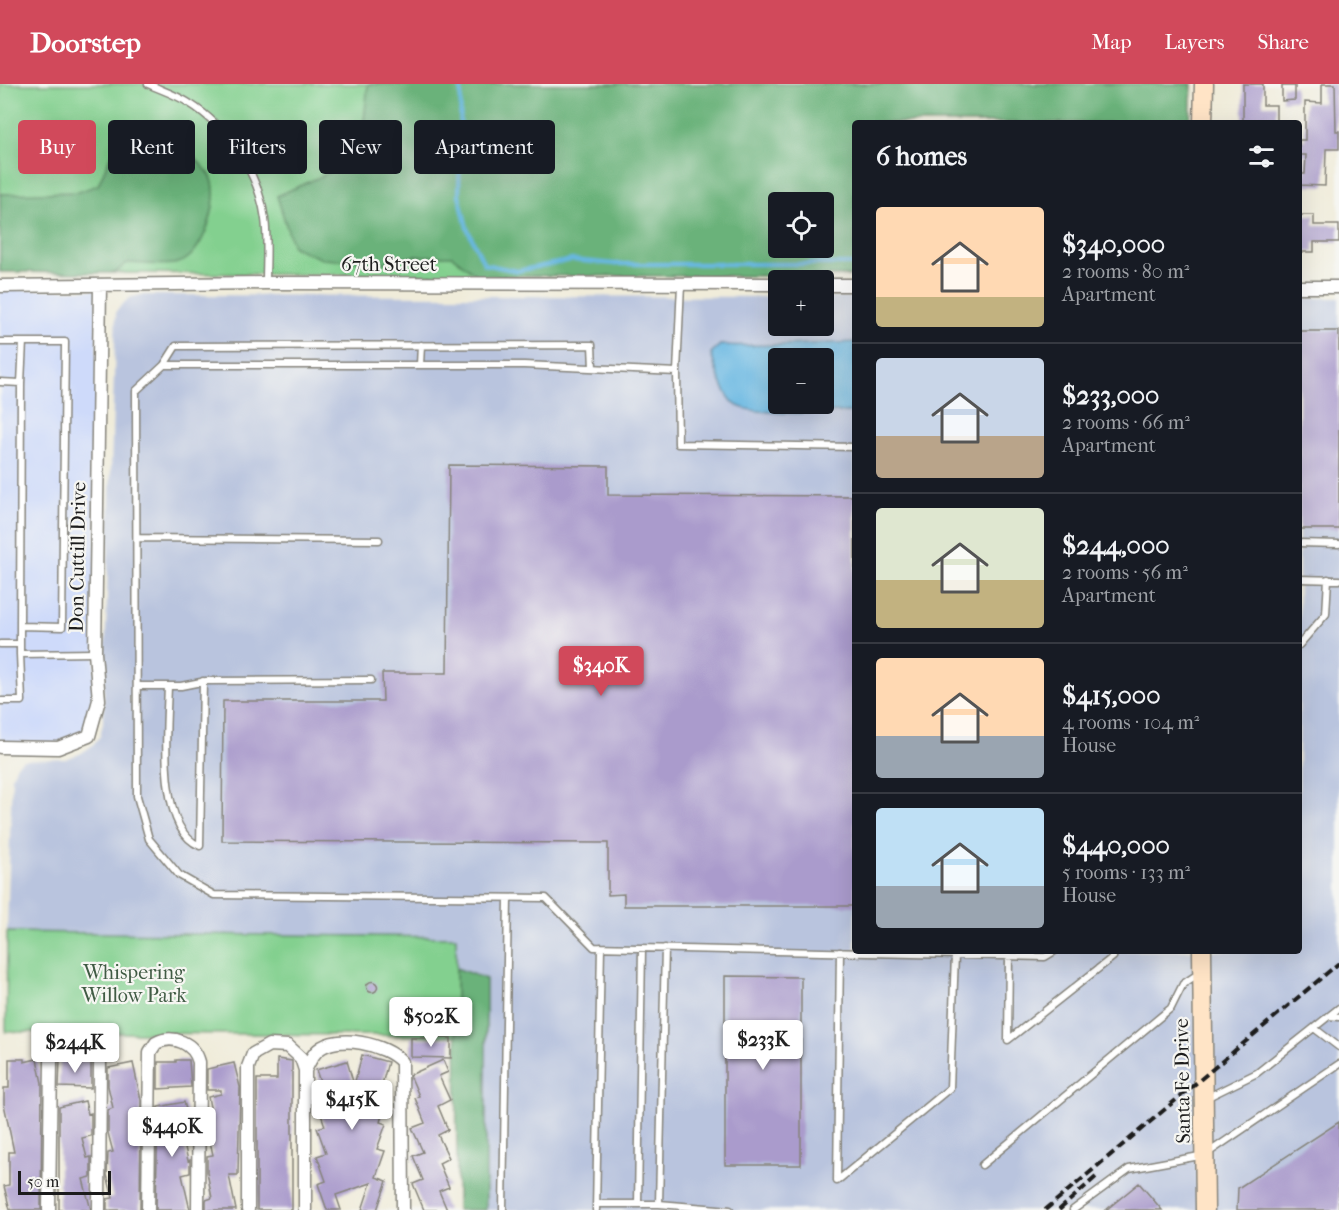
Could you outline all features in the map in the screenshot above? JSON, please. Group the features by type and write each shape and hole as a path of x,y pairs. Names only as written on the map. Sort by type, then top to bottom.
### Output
{"street":[{"path":"1203,120 1204,84"},
{"name":"67th Street","path":"0,286 266,283 768,284"},
{"path":"834,285 852,285"},
{"name":"Don Cuttill Drive","path":"0,747 58,748 89,736 99,700 95,653 100,286"},
{"path":"1302,287 1339,287"},
{"name":"Santa Fe Drive","path":"1202,954 1205,1210"},
{"path":"49,1210 52,1053 63,1042 77,1039 94,1045 100,1059 99,1210"},
{"path":"148,1210 150,1052 156,1043 170,1039 188,1045 198,1056 199,1062 198,1210"},
{"path":"305,1070 317,1051 324,1046 343,1043 381,1046 402,1062 403,1210"},
{"path":"248,1210 250,1060 253,1054 269,1045 288,1046 301,1058 305,1070 305,1210"}],"lane":[{"path":"147,84 189,102 205,115 244,160 259,193 265,217 266,283"},
{"path":"681,284 677,372 678,444 852,447"},
{"path":"0,342 65,342 62,627 20,626"},
{"path":"0,700 22,701 20,626 23,342"},
{"path":"420,365 422,345"},
{"path":"593,368 592,345 176,346 164,365 136,392 137,796 149,839 179,875 214,895 546,898 594,947 852,952"},
{"path":"164,365 420,365 677,372"},
{"path":"0,382 21,382"},
{"path":"136,538 379,540"},
{"path":"1302,543 1339,544"},
{"path":"1302,579 1339,579"},
{"path":"1302,642 1326,614 1328,579"},
{"path":"0,644 20,644"},
{"path":"20,654 95,653"},
{"path":"137,686 168,686 203,681 371,680"},
{"path":"168,686 167,782 172,809 182,829 200,846 203,681"},
{"path":"503,1210 508,898"},
{"path":"601,947 596,1207 659,1204 730,1210"},
{"path":"638,1204 642,948"},
{"path":"659,1204 666,948"},
{"path":"840,952 837,1181 950,1088 955,955"},
{"path":"917,954 965,954"},
{"path":"986,954 1045,957 1050,954"},
{"path":"1009,956 1008,1040 1113,957 1112,954"},
{"path":"982,1165 1171,1008 1183,984 1202,971"},
{"path":"1205,1099 1257,1073 1339,1008"},
{"path":"1329,1016 1339,1017"},
{"path":"1314,1028 1339,1047"},
{"path":"1072,1210 1129,1169 1205,1155 1339,1064"}],"shaded area":[{"path":"0,290 97,290 95,698 84,733 55,744 0,743"},
{"path":"141,295 768,297 768,336 834,336 834,297 852,297 852,954 1302,954 1302,298 1339,298 1339,1210 457,1210 455,937 7,932 12,776 17,765 23,760 66,759 80,754 92,746 100,736 103,723 116,311 129,298"}],"green space":[{"path":"0,84 1192,84 1190,120 852,120 852,276 834,276 834,270 768,270 768,276 0,272"},
{"path":"368,84 1192,84 1190,120 852,120 852,276 834,276 834,270 768,270 768,276 478,276 452,256 414,256 383,263 322,259 293,247 277,196 326,174 402,174 402,120 364,120"},
{"path":"195,158 210,175 213,185 212,211 203,238 187,259 178,263 166,265 127,263 115,273 0,272 0,194 78,192 98,185 108,162 108,174 195,174"},
{"name":"Whispering Willow Park","path":"7,932 456,937 457,1036 6,1032"},
{"path":"456,968 486,979 486,1210 457,1210"}],"water":[{"path":"852,342 852,412 834,412 834,348 768,348 768,412 743,408 731,400 723,387 711,353 720,345"}],"building":[{"path":"1243,84 1263,84 1263,105 1276,105 1276,120 1243,120"},
{"path":"1322,84 1335,84 1336,131 1339,131 1339,149 1326,149 1325,186 1302,185 1306,155 1302,155 1302,140 1305,140 1305,102 1322,103"},
{"path":"1282,86 1295,86 1295,100 1282,101"},
{"path":"1302,215 1314,215 1314,225 1339,225 1339,242 1314,242 1314,252 1302,252"},
{"path":"1302,331 1339,331 1339,529 1302,529"},
{"path":"449,465 608,466 608,495 852,496 852,906 624,906 624,894 608,895 608,843 222,841 223,701 383,701 382,673 447,673"},
{"path":"725,976 801,977 801,1165 725,1165"},
{"path":"372,981 378,987 372,993 366,987"},
{"path":"411,1038 451,1038 451,1058 411,1057"},
{"path":"362,1055 388,1062 380,1092 388,1095 380,1122 386,1124 377,1149 385,1151 376,1177 387,1181 377,1210 362,1210 371,1183 336,1195 341,1210 327,1210 318,1184 326,1181 317,1156 326,1153 317,1128 325,1126 316,1100 325,1097 316,1070 347,1061 354,1085"},
{"path":"9,1059 24,1059 24,1062 37,1059 42,1083 41,1210 10,1210 4,1186 9,1185 9,1152 14,1152 4,1104 4,1088 9,1088"},
{"path":"277,1059 292,1061 292,1210 257,1210 257,1079 277,1079"},
{"path":"60,1060 91,1061 91,1088 59,1087"},
{"path":"176,1060 189,1060 191,1087 158,1089 158,1062 176,1062"},
{"path":"443,1060 448,1072 439,1076 450,1100 438,1106 448,1130 438,1135 449,1158 439,1163 449,1187 439,1191 447,1210 424,1210 413,1184 423,1180 413,1156 423,1152 412,1128 425,1123 415,1098 419,1096 410,1075"},
{"path":"133,1063 141,1100 140,1210 107,1210 107,1199 113,1198 107,1175 108,1153 113,1152 108,1133 108,1110 113,1108 108,1086 108,1068"},
{"path":"234,1063 240,1087 238,1175 229,1175 236,1210 206,1210 206,1200 212,1198 207,1172 207,1156 213,1155 207,1128 207,1113 211,1112 208,1097 221,1094 221,1090 207,1090 207,1069"},
{"path":"85,1101 88,1114 91,1113 91,1136 82,1138 87,1158 91,1157 91,1177 83,1179 91,1210 59,1210 59,1107"},
{"path":"184,1102 188,1117 190,1117 190,1132 182,1134 188,1161 190,1160 190,1173 182,1175 190,1210 156,1210 158,1107"},
{"path":"1339,1122 1339,1210 1237,1210 1238,1188"},
{"path":"1139,1183 1162,1210 1106,1210"}],"waterway":[{"path":"461,84 459,195 467,228 484,264 517,271 572,260 614,264 852,264"}],"railway":[{"path":"1045,1210 1339,963"},
{"path":"1059,1210 1097,1176"}]}
